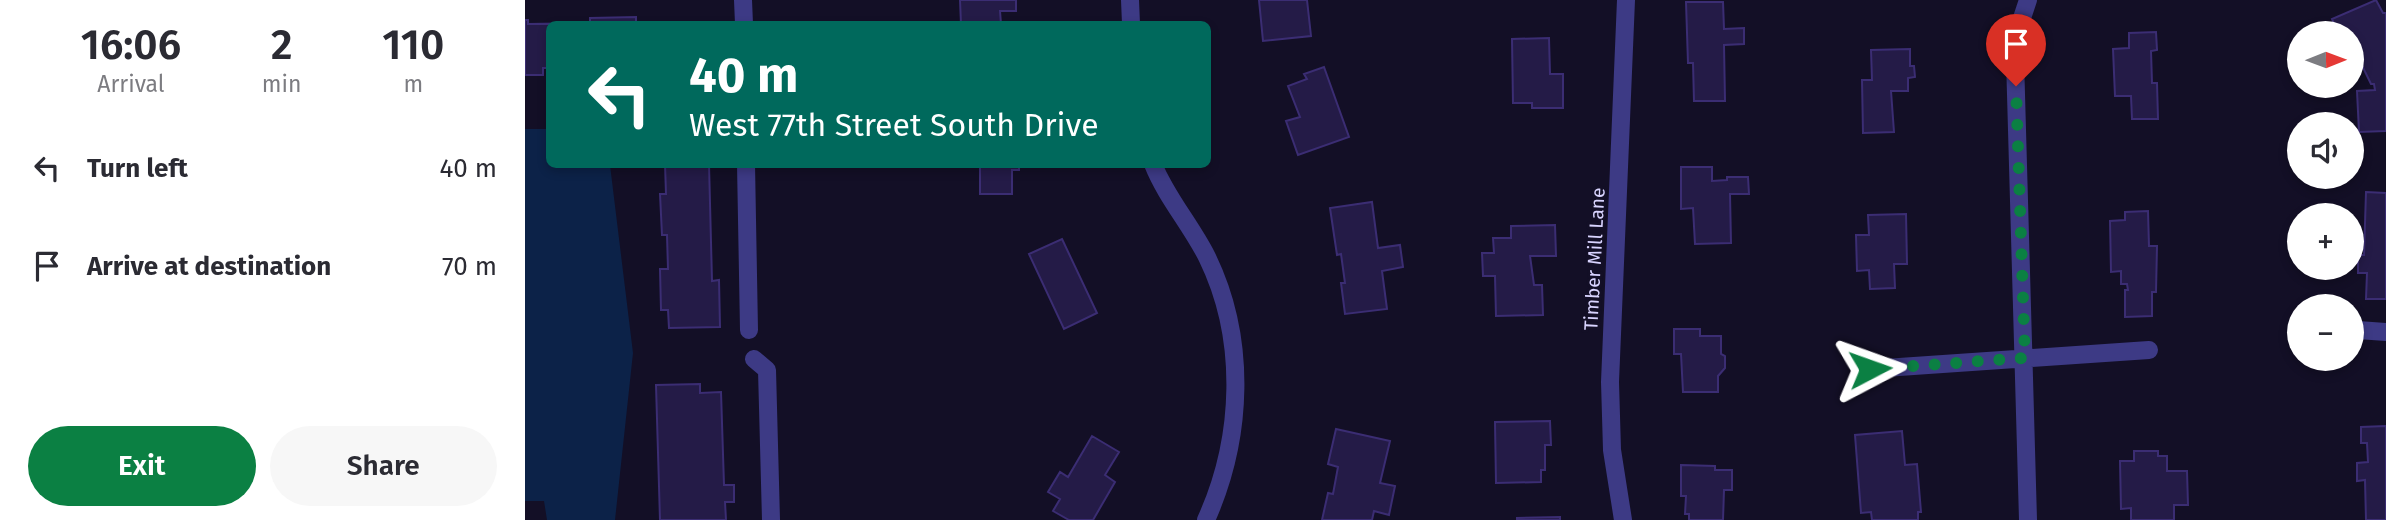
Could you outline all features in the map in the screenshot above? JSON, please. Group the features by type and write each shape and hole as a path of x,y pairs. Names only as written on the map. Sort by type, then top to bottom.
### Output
{"street":[{"path":"743,0 744,21"},
{"path":"1130,0 1131,21"},
{"name":"Timber Mill Lane","path":"1623,520 1612,450 1610,382 1626,0"},
{"path":"2028,0 2021,21 2015,59 2028,520"},
{"path":"746,168 749,330"},
{"path":"1155,168 1206,256 1221,289 1235,358 1235,400 1230,451 1220,488 1206,520"},
{"path":"2364,330 2386,332"},
{"path":"1870,369 2149,349"},
{"path":"754,359 768,370 771,520"}],"water":[{"path":"525,129 546,129 546,168 610,168 633,353 615,520 547,520 544,501 525,501"}],"building":[{"path":"960,0 1016,0 1016,11 1000,11 1001,21 961,21"},
{"path":"1259,0 1307,0 1311,36 1263,41"},
{"path":"2376,0 2383,13 2386,13 2386,131 2364,132 2364,112 2358,112 2357,98 2364,98 2364,91 2375,90 2364,70 2364,21 2332,19"},
{"path":"1686,2 1723,2 1724,29 1744,28 1744,44 1724,45 1725,101 1694,101 1693,63 1688,63"},
{"path":"636,17 636,21 590,21 590,18"},
{"path":"525,20 528,20 528,24 546,24 546,68 543,68 543,75 525,75"},
{"path":"2156,32 2157,50 2151,51 2152,83 2157,83 2158,119 2132,119 2131,96 2115,96 2113,49 2129,48 2129,33"},
{"path":"1549,38 1550,74 1563,74 1563,108 1532,108 1532,103 1513,103 1512,39"},
{"path":"1910,49 1910,66 1914,66 1915,77 1908,78 1908,91 1891,91 1894,132 1863,133 1862,80 1872,80 1871,50"},
{"path":"1324,67 1349,137 1298,155 1286,121 1300,117 1288,86 1307,79 1304,74"},
{"path":"1681,167 1712,167 1712,181 1727,180 1727,177 1748,177 1749,194 1730,194 1731,243 1695,244 1693,208 1681,209"},
{"path":"665,168 709,168 712,281 719,280 720,327 669,328 668,310 661,310 660,269 668,269 667,235 662,235 660,194 666,194"},
{"path":"980,168 1019,168 1012,170 1012,194 980,194"},
{"path":"2366,192 2386,193 2386,299 2366,299 2367,273 2364,273"},
{"path":"1372,202 1378,248 1400,245 1403,267 1382,271 1387,309 1345,314 1341,254 1337,255 1330,208"},
{"path":"2148,211 2149,246 2157,246 2156,292 2152,292 2152,316 2125,317 2125,290 2128,290 2127,284 2121,284 2121,271 2111,272 2110,221 2125,220 2125,212"},
{"path":"1906,214 1907,264 1894,264 1895,288 1870,289 1869,270 1857,271 1856,235 1869,235 1868,215"},
{"path":"1555,225 1556,256 1530,256 1534,285 1542,285 1543,315 1496,316 1495,276 1483,276 1482,253 1494,253 1493,238 1511,238 1511,226"},
{"path":"1062,239 1097,313 1064,329 1029,254"},
{"path":"1674,329 1700,329 1700,336 1721,336 1721,354 1725,356 1725,368 1718,376 1718,392 1683,392 1681,354 1674,354"},
{"path":"700,384 700,393 721,392 724,485 734,485 734,502 725,502 726,520 660,520 656,385"},
{"path":"1550,421 1551,445 1545,445 1545,470 1541,470 1541,482 1496,483 1495,422"},
{"path":"2386,426 2386,520 2366,520 2365,480 2357,481 2357,463 2368,462 2367,443 2361,443 2361,427"},
{"path":"1336,429 1390,441 1380,483 1395,486 1389,515 1374,511 1372,520 1322,520 1328,493 1333,494 1338,467 1328,464"},
{"path":"1902,431 1905,465 1917,464 1921,512 1918,512 1918,520 1872,520 1871,512 1861,513 1855,435"},
{"path":"1092,436 1119,452 1105,475 1115,482 1093,520 1069,520 1053,511 1060,499 1048,492 1060,472 1068,477"},
{"path":"2134,451 2158,451 2158,456 2167,456 2167,471 2187,471 2188,505 2174,505 2174,520 2131,520 2131,508 2121,509 2120,461 2134,461"},
{"path":"1681,465 1715,466 1715,470 1732,470 1732,490 1724,490 1723,520 1689,520 1689,514 1685,514 1686,496 1681,496"},
{"path":"1560,517 1560,520 1517,520 1517,518"}],"route":[{"path":"1870,369 2025,358 2016,86"}]}
